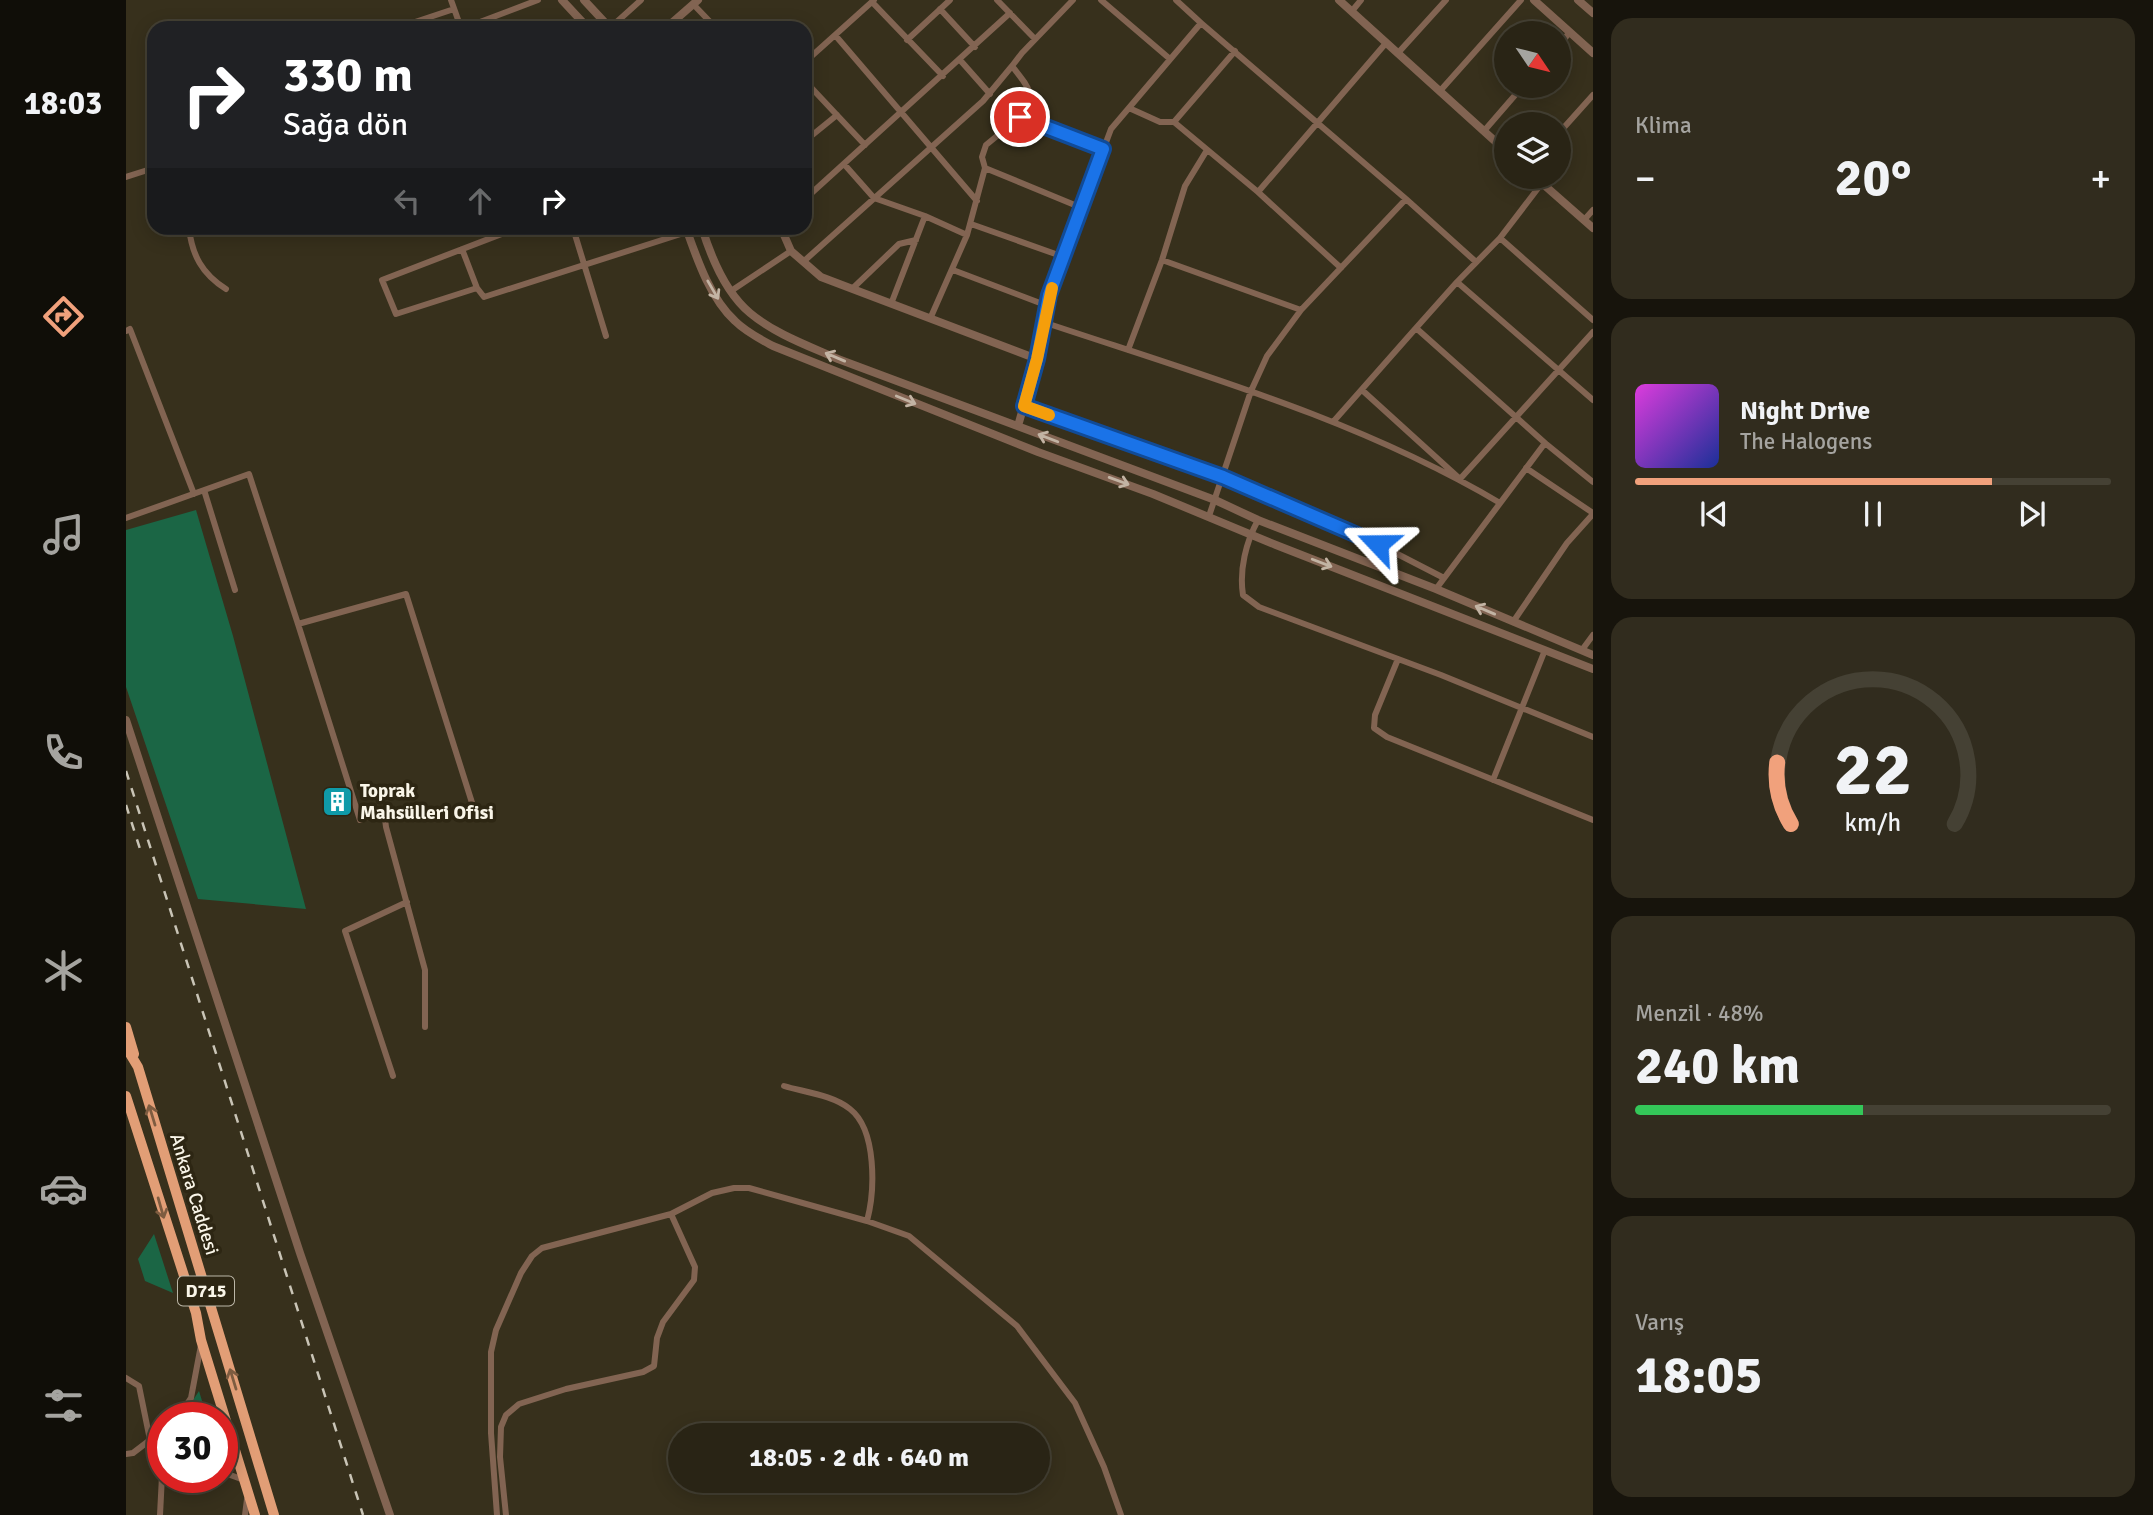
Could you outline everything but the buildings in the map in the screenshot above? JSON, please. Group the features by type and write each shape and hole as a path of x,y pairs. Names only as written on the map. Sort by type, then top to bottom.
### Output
{"highway":[{"path":"126,1027 138,1067"},
{"name":"Ankara Caddesi","path":"126,1047 138,1067 256,1456 277,1515"},
{"name":"Ankara Caddesi","path":"126,1096 196,1313 201,1340 255,1515"}],"street":[{"path":"451,0 460,21"},
{"path":"482,21 538,0"},
{"path":"562,0 579,21"},
{"path":"584,0 604,21"},
{"path":"618,21 640,0"},
{"path":"907,40 950,0"},
{"path":"997,0 1035,40"},
{"path":"1101,0 1170,59"},
{"path":"1176,0 1475,261"},
{"path":"1339,0 1494,141"},
{"path":"1352,11 1361,0"},
{"path":"1398,53 1446,0"},
{"path":"1440,92 1521,0"},
{"path":"1534,0 1557,21"},
{"path":"1578,0 1593,13"},
{"path":"812,56 873,1 943,76"},
{"path":"803,262 990,94 1069,1"},
{"path":"674,21 696,2 711,21"},
{"path":"418,21 454,9"},
{"path":"940,9 975,47"},
{"path":"812,193 1010,13"},
{"path":"1018,426 1046,323 1049,295 1111,129 1201,23"},
{"path":"835,35 977,201"},
{"path":"1572,35 1593,53"},
{"path":"1258,192 1387,43"},
{"path":"1174,122 1234,51"},
{"path":"960,60 990,94"},
{"path":"1012,66 1030,88 1032,99 1026,119"},
{"path":"812,88 865,145"},
{"path":"1571,120 1593,95"},
{"path":"1483,131 1512,98"},
{"path":"1129,108 1160,122 1174,122 1258,192 1341,268"},
{"path":"812,135 837,115"},
{"path":"930,319 971,224 985,168 982,158 986,145 1020,117 1103,149"},
{"path":"1128,350 1162,260 1185,186 1207,149"},
{"path":"844,164 874,198 925,216 967,235"},
{"path":"985,168 1082,208"},
{"path":"126,177 147,170"},
{"path":"1333,422 1475,261 1500,238 1532,189"},
{"path":"1548,189 1593,228"},
{"path":"1209,516 1251,391 1267,356 1301,310 1406,199"},
{"path":"1584,220 1593,210"},
{"path":"891,304 925,216"},
{"path":"971,224 1064,257"},
{"path":"190,235 191,248 203,271 226,289"},
{"path":"477,288 396,314 382,281 499,235"},
{"path":"575,235 606,336"},
{"path":"462,249 477,288 484,297 672,235"},
{"path":"689,235 711,288 734,320 751,334 773,346 1593,669"},
{"path":"705,235 731,291 750,313 781,333 838,359 1215,500 1258,520 1593,654"},
{"path":"783,235 791,251 821,276 1037,359"},
{"path":"1500,238 1593,320"},
{"path":"852,289 899,244 916,240"},
{"path":"731,291 791,251"},
{"path":"1162,260 1301,310"},
{"path":"953,270 1048,306"},
{"path":"1457,282 1593,400"},
{"path":"1046,323 1251,391 1333,422 1460,479 1500,503"},
{"path":"1416,328 1593,482"},
{"path":"126,331 130,329 194,494"},
{"path":"1460,479 1593,331"},
{"path":"1362,390 1460,479"},
{"path":"1024,406 1223,477 1378,544 1444,578"},
{"path":"1436,589 1545,443"},
{"path":"1514,622 1567,542 1593,513 1526,468"},
{"path":"126,518 249,474 360,820 384,811 425,970 425,1027"},
{"path":"204,491 235,590"},
{"path":"1258,520 1251,534 1240,579 1243,595 1259,607 1593,737"},
{"path":"298,624 406,594 474,809"},
{"path":"1582,650 1593,635"},
{"path":"1493,780 1545,650"},
{"path":"1398,659 1375,715 1374,728 1387,737 1593,820"},
{"path":"126,720 296,1240 390,1515"},
{"path":"393,1076 345,931 407,902"},
{"path":"784,1086 828,1098 848,1107 858,1116 868,1138 871,1162 872,1203 867,1221"},
{"path":"497,1515 491,1433 491,1352 496,1331 521,1273 532,1256 542,1248 671,1214 712,1193 748,1188 867,1221 909,1236 1017,1325 1075,1404 1104,1467 1121,1515"},
{"path":"506,1515 500,1458 501,1427 506,1415 519,1404 643,1372 654,1366 657,1338 663,1322 694,1280 695,1268 671,1214"},
{"path":"188,1402 201,1340"},
{"path":"126,1378 139,1386 147,1425"},
{"path":"126,1454 147,1442"},
{"path":"238,1480 247,1485 244,1515"},
{"path":"160,1515 161,1493"}],"green space":[{"path":"196,510 233,636 306,909 198,899 126,687 126,530"},
{"path":"154,1234 173,1293 145,1281 138,1259"},
{"path":"199,1391 202,1402 192,1402"}],"railway":[{"path":"126,771 363,1515"},
{"path":"126,805 141,852"}],"slow traffic":[{"path":"1049,415 1024,406 1046,323 1052,288"}],"place":[{"name":"Toprak Mahsülleri Ofisi","path":"337,801"}],"route":[{"path":"1020,117 1103,149 1049,295 1046,323 1024,406 1223,477 1378,544"}]}
